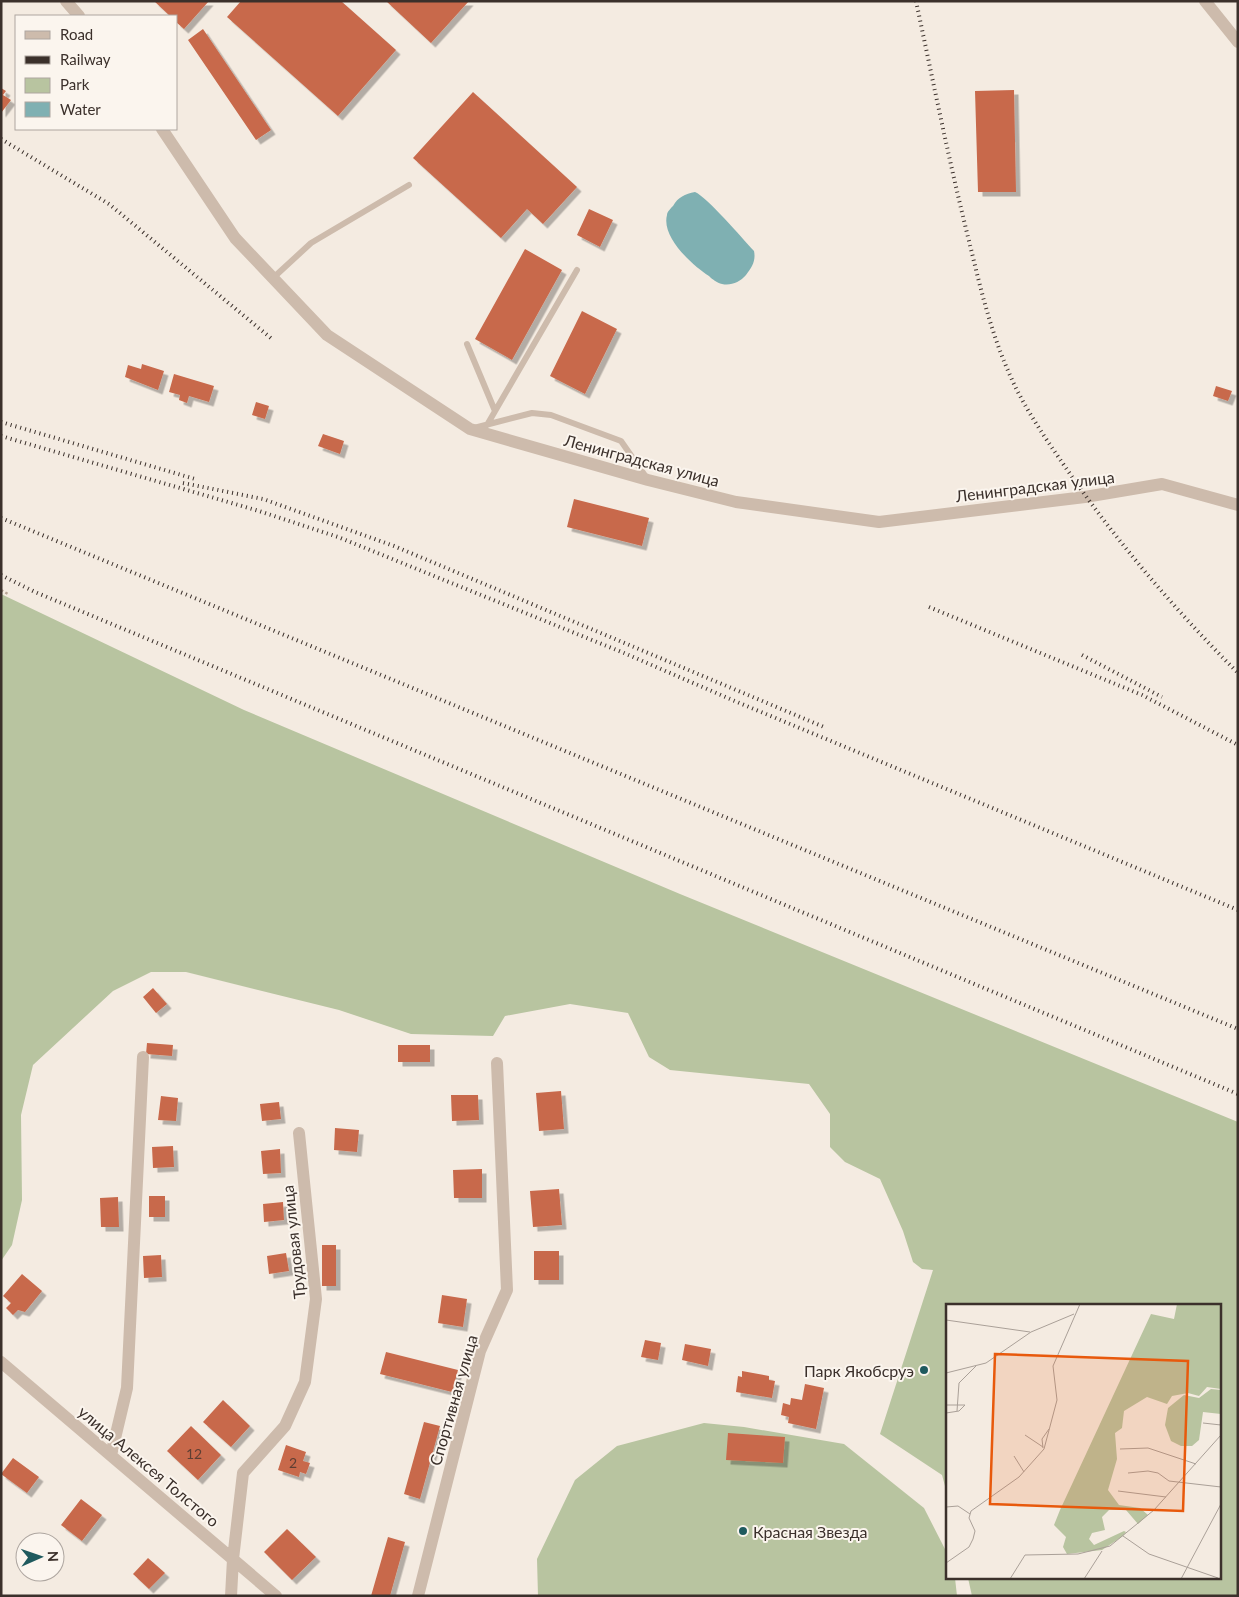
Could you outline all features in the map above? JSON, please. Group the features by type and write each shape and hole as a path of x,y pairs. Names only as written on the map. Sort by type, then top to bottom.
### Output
{"street":[{"path":"66,1 78,15"},
{"path":"1205,1 1238,42"},
{"name":"Ленинградская улица","path":"163,130 235,238 326,335 470,429 648,480 736,502 879,522 1086,496 1162,484 1238,505"},
{"path":"111,1455 127,1388 142,1057"},
{"name":"Спортивная улица","path":"418,1596 480,1351 506,1290 497,1064"},
{"name":"Трудовая улица","path":"231,1596 233,1559 243,1473 285,1426 305,1382 316,1299 299,1133"},
{"name":"улица Алексея Толстого","path":"1,1362 276,1596"}],"lane":[{"path":"273,278 311,244 408,185"},
{"path":"487,425 577,270"},
{"path":"467,344 495,411"},
{"path":"470,429 532,413 551,415 621,441 648,480"}],"path":[{"path":"1,590 8,594"}],"green space":[{"path":"1,594 244,710 680,894 1238,1122 1238,1596 972,1596 968,1580 1222,1580 1222,1304 946,1304 946,1490 942,1475 880,1434 933,1270 922,1269 913,1262 903,1231 880,1179 845,1162 830,1147 830,1114 809,1084 670,1070 649,1057 628,1013 570,1004 505,1016 493,1036 411,1034 339,1010 186,972 151,972 113,991 33,1065 21,1115 22,1200 12,1245 1,1261"},
{"name":"Красная Звезда","path":"704,1423 744,1427 844,1444 924,1508 946,1551 946,1580 955,1580 957,1596 538,1596 537,1559 575,1480 617,1446"}],"water":[{"path":"695,192 716,209 754,251 752,267 744,277 735,283 720,283 702,271 680,250 669,232 666,224 668,211 677,200"}],"building":[{"path":"154,1 209,1 184,29 178,24 178,15 169,15"},
{"path":"241,1 341,1 396,50 338,116 227,17"},
{"path":"386,1 469,1 431,43"},
{"path":"203,29 271,130 256,140 188,40"},
{"path":"1,88 6,91 3,95 11,100 1,113"},
{"path":"1014,90 1016,192 978,192 975,91"},
{"path":"473,92 577,187 543,224 527,209 501,238 413,158"},
{"path":"589,209 613,220 600,247 577,235"},
{"path":"525,249 562,270 512,360 475,339"},
{"path":"582,311 617,329 585,394 550,376"},
{"path":"142,364 164,371 158,390 125,377 128,365 141,369"},
{"path":"174,374 214,386 209,402 189,396 187,403 179,400 180,395 169,392"},
{"path":"1216,386 1232,391 1228,401 1213,396"},
{"path":"256,402 269,406 265,419 252,415"},
{"path":"323,434 344,441 340,454 318,446"},
{"path":"574,499 649,518 642,546 567,527"},
{"path":"153,988 167,1004 156,1013 143,997"},
{"path":"147,1043 173,1045 172,1056 146,1054"},
{"path":"398,1045 430,1045 430,1062 398,1062"},
{"path":"561,1091 564,1129 539,1131 536,1093"},
{"path":"451,1095 478,1095 479,1120 452,1121"},
{"path":"161,1096 178,1098 176,1121 158,1120"},
{"path":"279,1102 281,1119 262,1121 260,1104"},
{"path":"335,1128 359,1130 357,1152 334,1150"},
{"path":"173,1146 174,1167 153,1168 152,1147"},
{"path":"280,1149 281,1173 263,1174 261,1151"},
{"path":"482,1169 482,1198 454,1198 453,1170"},
{"path":"559,1189 562,1225 533,1227 530,1191"},
{"path":"149,1196 165,1196 165,1217 149,1217"},
{"path":"118,1197 119,1227 101,1227 100,1198"},
{"path":"283,1202 284,1220 264,1222 263,1204"},
{"path":"322,1245 336,1245 336,1286 322,1286"},
{"path":"534,1251 559,1251 559,1280 534,1280"},
{"path":"286,1253 289,1271 269,1274 267,1256"},
{"path":"161,1255 162,1277 144,1278 143,1256"},
{"path":"22,1274 42,1291 25,1312 18,1310 13,1315 6,1308 11,1303 3,1296"},
{"path":"442,1295 467,1299 463,1327 438,1323"},
{"path":"645,1340 661,1343 658,1360 641,1357"},
{"path":"685,1344 711,1349 708,1366 682,1360"},
{"path":"386,1352 458,1370 452,1392 380,1374"},
{"path":"742,1371 769,1376 769,1380 775,1381 772,1398 736,1392 738,1376 742,1377"},
{"path":"805,1384 824,1388 816,1429 788,1423 789,1417 781,1415 783,1403 790,1405 791,1398 802,1400"},
{"path":"223,1400 250,1426 231,1447 203,1422"},
{"path":"424,1422 440,1426 420,1499 404,1494"},
{"path":"191,1426 221,1455 198,1480 167,1451"},
{"path":"728,1433 785,1437 783,1463 726,1460"},
{"path":"286,1445 306,1452 303,1461 310,1463 306,1474 300,1472 299,1477 278,1470"},
{"path":"13,1458 39,1477 27,1493 1,1474"},
{"path":"81,1499 102,1515 82,1541 61,1525"},
{"path":"287,1529 316,1557 292,1580 264,1552"},
{"path":"388,1537 405,1542 390,1596 371,1596"},
{"path":"148,1558 165,1573 149,1589 133,1574"}],"railway":[{"path":"916,1 941,121 981,291 996,341 1015,386 1028,411 1068,471 1127,550 1170,601 1238,673"},
{"path":"1,139 109,204 272,339"},
{"path":"1,422 195,479"},
{"path":"1,436 259,511 338,537 624,653 737,702 1238,910"},
{"path":"183,483 263,499 394,546 824,727"},
{"path":"1,518 1238,1029"},
{"path":"1,575 35,592 1238,1094"},
{"path":"929,607 1142,695 1238,745"},
{"path":"1082,655 1162,697"}],"place":[{"name":"Парк Якобсруэ","path":"924,1370"},
{"name":"Красная Звезда","path":"743,1531"}]}
